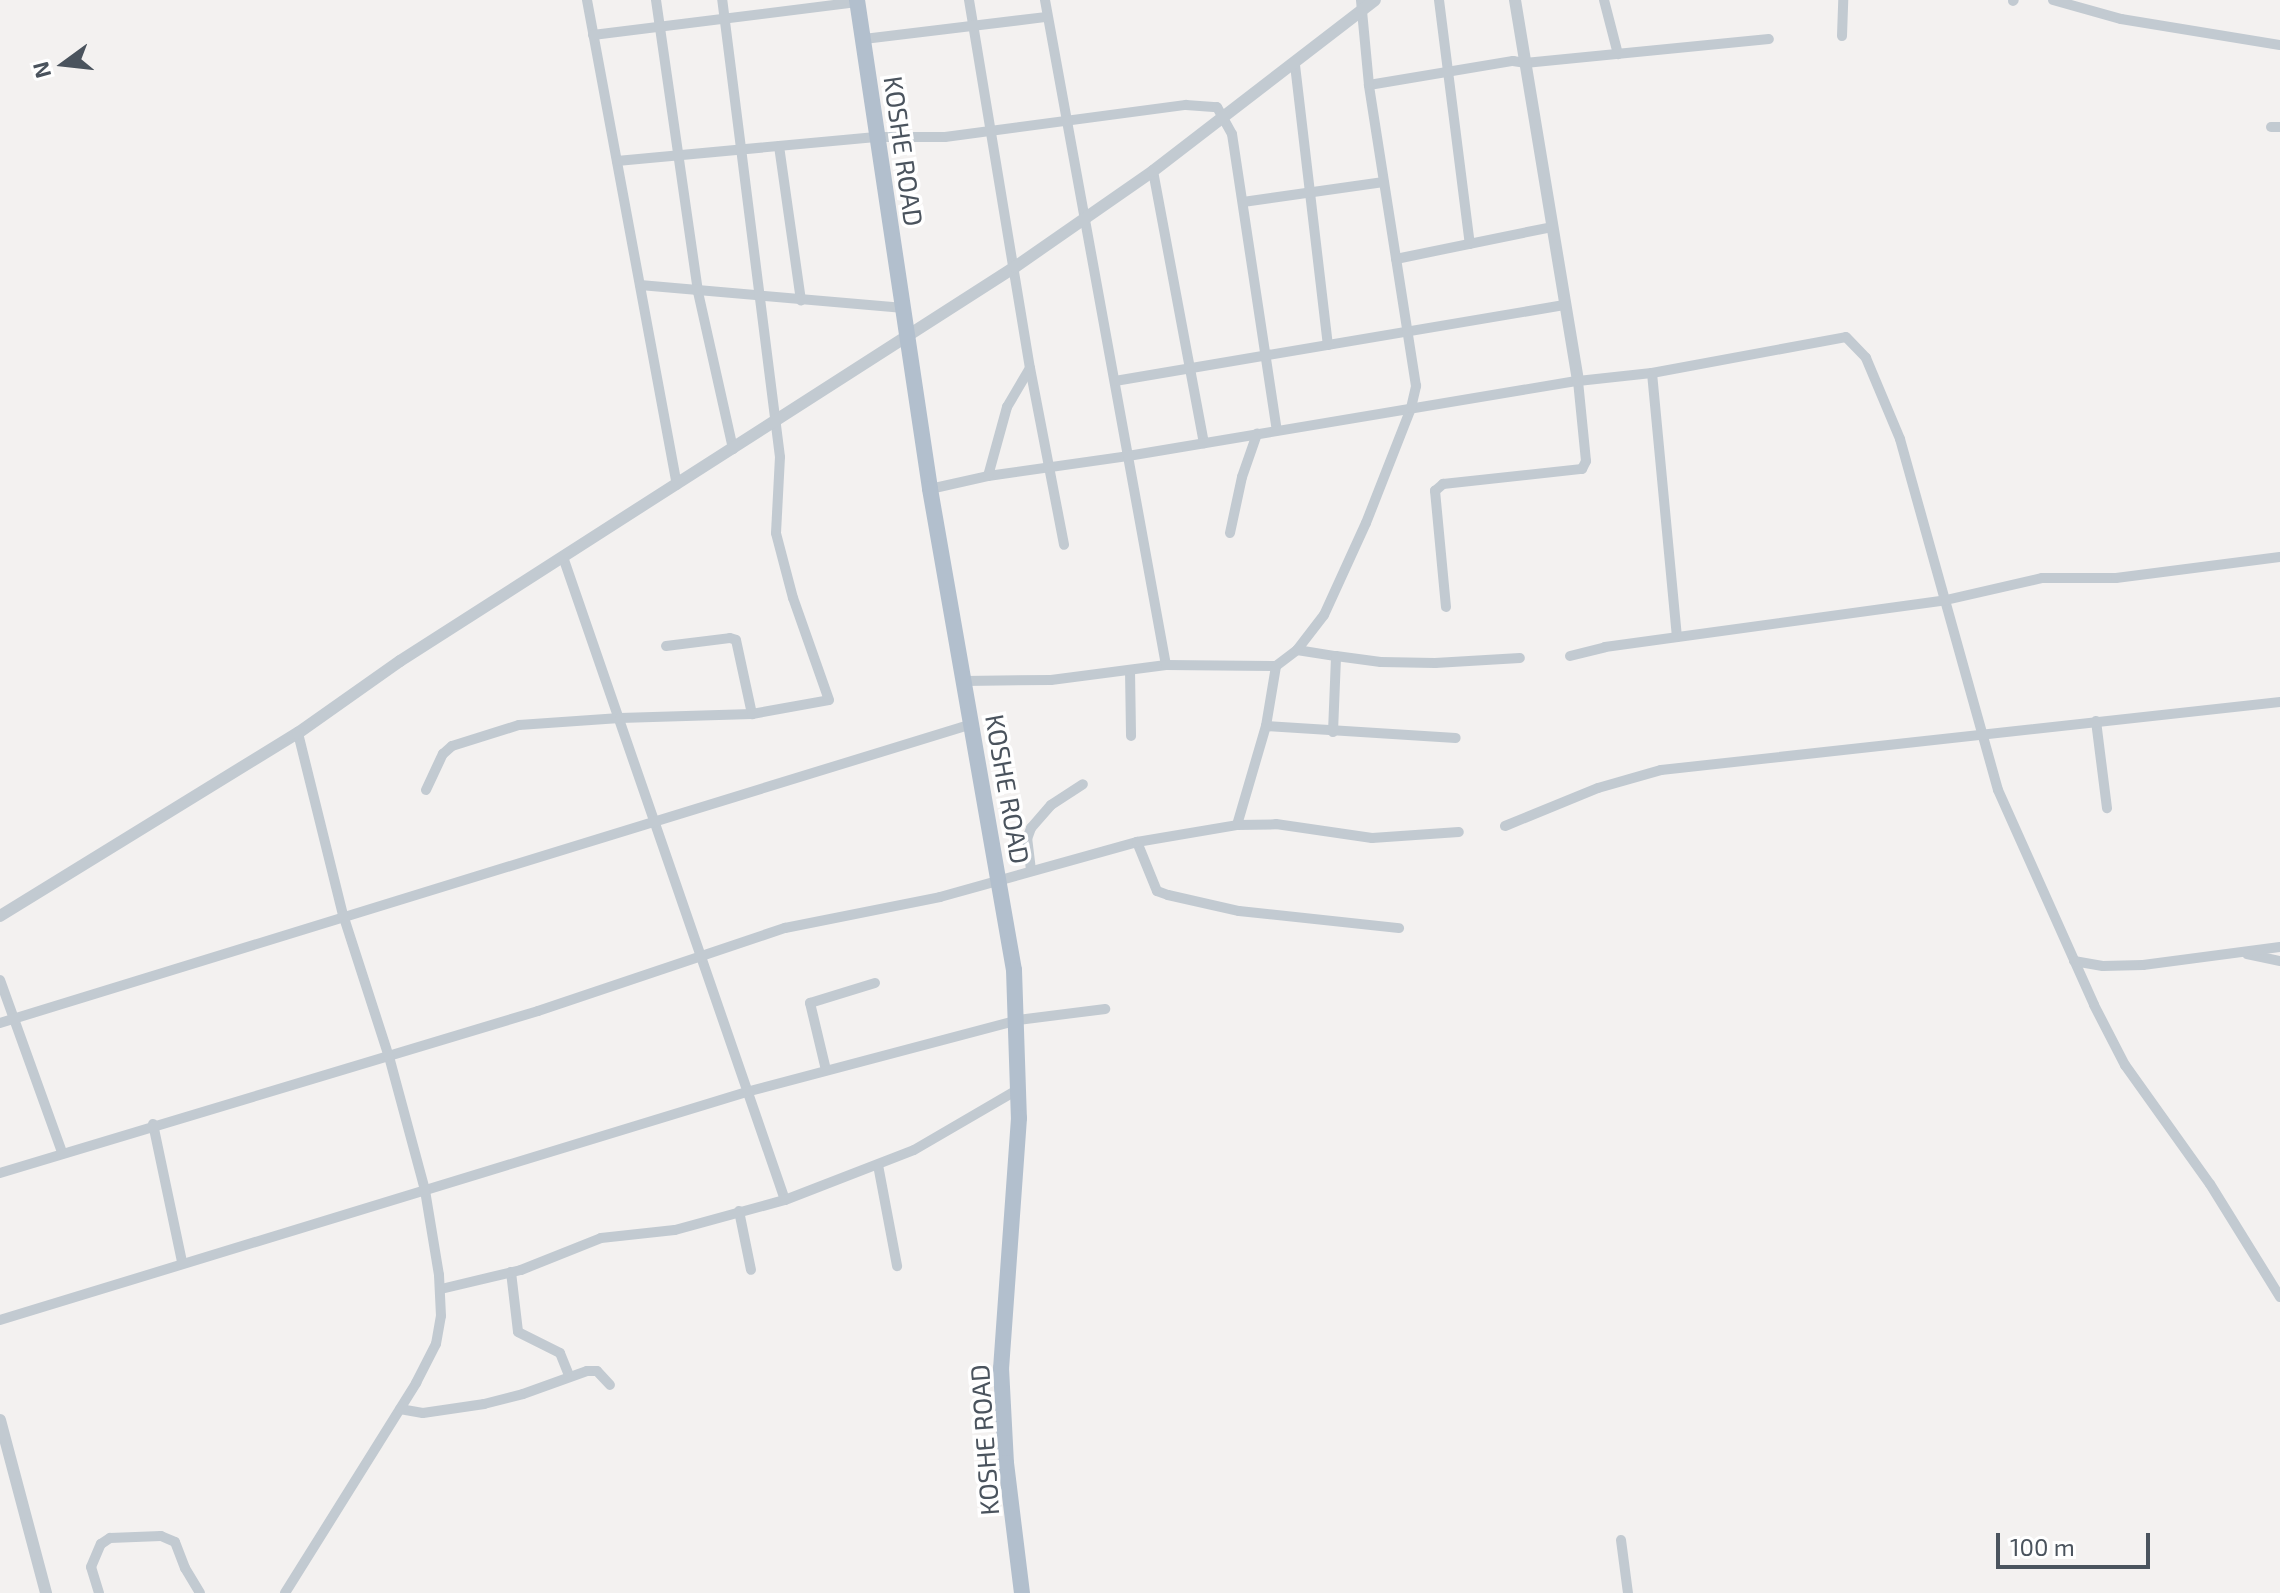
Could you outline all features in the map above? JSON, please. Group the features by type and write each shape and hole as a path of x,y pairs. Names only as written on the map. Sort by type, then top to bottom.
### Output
{"main road":[{"name":"KOSHE ROAD","path":"857,1 930,489 1000,878 1018,1020 1019,1089 1001,1368 1005,1455 1022,1593"}],"street":[{"path":"587,0 677,485"},
{"path":"656,0 698,292 733,449"},
{"path":"426,790 443,754 452,746 519,725 752,714 829,700 793,598 776,533 780,457 722,0"},
{"path":"969,0 1030,368 1064,545"},
{"path":"1045,0 1166,665"},
{"path":"0,916 298,733 400,661 1015,267 1226,117 1295,65 1362,5 1375,0"},
{"path":"1439,0 1470,244"},
{"path":"1446,607 1435,491 1443,484 1582,469 1586,461 1578,381 1563,305 1515,0"},
{"path":"1604,0 1618,54"},
{"path":"1842,36 1843,0"},
{"path":"2053,0 2121,19 2280,45"},
{"path":"593,35 857,1"},
{"path":"964,681 1051,680 1166,665 1276,666 1297,650 1324,615 1343,579 1411,408 1416,386 1369,85 1362,5"},
{"path":"864,39 1047,17"},
{"path":"1369,85 1513,61 1525,63 1769,39"},
{"path":"1295,65 1328,345"},
{"path":"617,161 876,137 945,137 1186,105 1217,107 1226,117 1232,134 1277,431"},
{"path":"779,146 801,300"},
{"path":"1153,171 1204,443"},
{"path":"1243,202 1384,182"},
{"path":"1396,259 1552,227"},
{"path":"640,285 904,308"},
{"path":"1115,381 1563,305"},
{"path":"930,489 988,476 1128,456 1578,381 1652,373 1846,337 1866,358 1900,439 1998,790 2074,961 2125,1065 2221,1200 2280,1297"},
{"path":"988,476 1007,407 1030,368"},
{"path":"1652,373 1677,637"},
{"path":"1230,533 1242,477 1257,434"},
{"path":"563,557 750,1091 785,1200"},
{"path":"1570,656 1677,637 1946,600 2042,578 2116,578 2280,557"},
{"path":"666,646 730,638 736,640 752,714"},
{"path":"1297,650 1381,662 1435,663 1520,658"},
{"path":"1333,732 1336,656"},
{"path":"1237,825 1266,726 1276,666"},
{"path":"1130,670 1131,736"},
{"path":"1505,826 1639,774 1982,732 2280,702"},
{"path":"2096,721 2107,808"},
{"path":"0,1023 972,724"},
{"path":"1266,726 1456,738"},
{"path":"285,1593 400,1409 436,1344 441,1316 441,1289 425,1190 389,1057 343,915 298,733"},
{"path":"1031,870 1027,839 1031,828 1051,805 1083,784"},
{"path":"0,1173 153,1124 389,1057 785,928 940,897 1137,842 1237,825 1276,824 1372,838 1459,832"},
{"path":"1137,842 1157,891 1168,895 1239,911 1399,928"},
{"path":"2074,961 2103,966 2143,965 2280,947"},
{"path":"2241,953 2280,961"},
{"path":"0,980 62,1152"},
{"path":"826,1070 810,1003 875,983"},
{"path":"0,1320 750,1091 1018,1020 1105,1009"},
{"path":"441,1289 511,1272 601,1238 675,1230 785,1200 914,1150 1019,1089"},
{"path":"153,1124 182,1262"},
{"path":"878,1165 897,1266"},
{"path":"739,1211 751,1270"},
{"path":"511,1272 518,1332 560,1353 569,1375"},
{"path":"400,1409 423,1413 484,1404 592,1370 610,1385"},
{"path":"0,1420 46,1593"},
{"path":"99,1593 91,1567 101,1544 110,1538 161,1536 175,1542 185,1568 200,1593"},
{"path":"1621,1540 1628,1593"}]}
